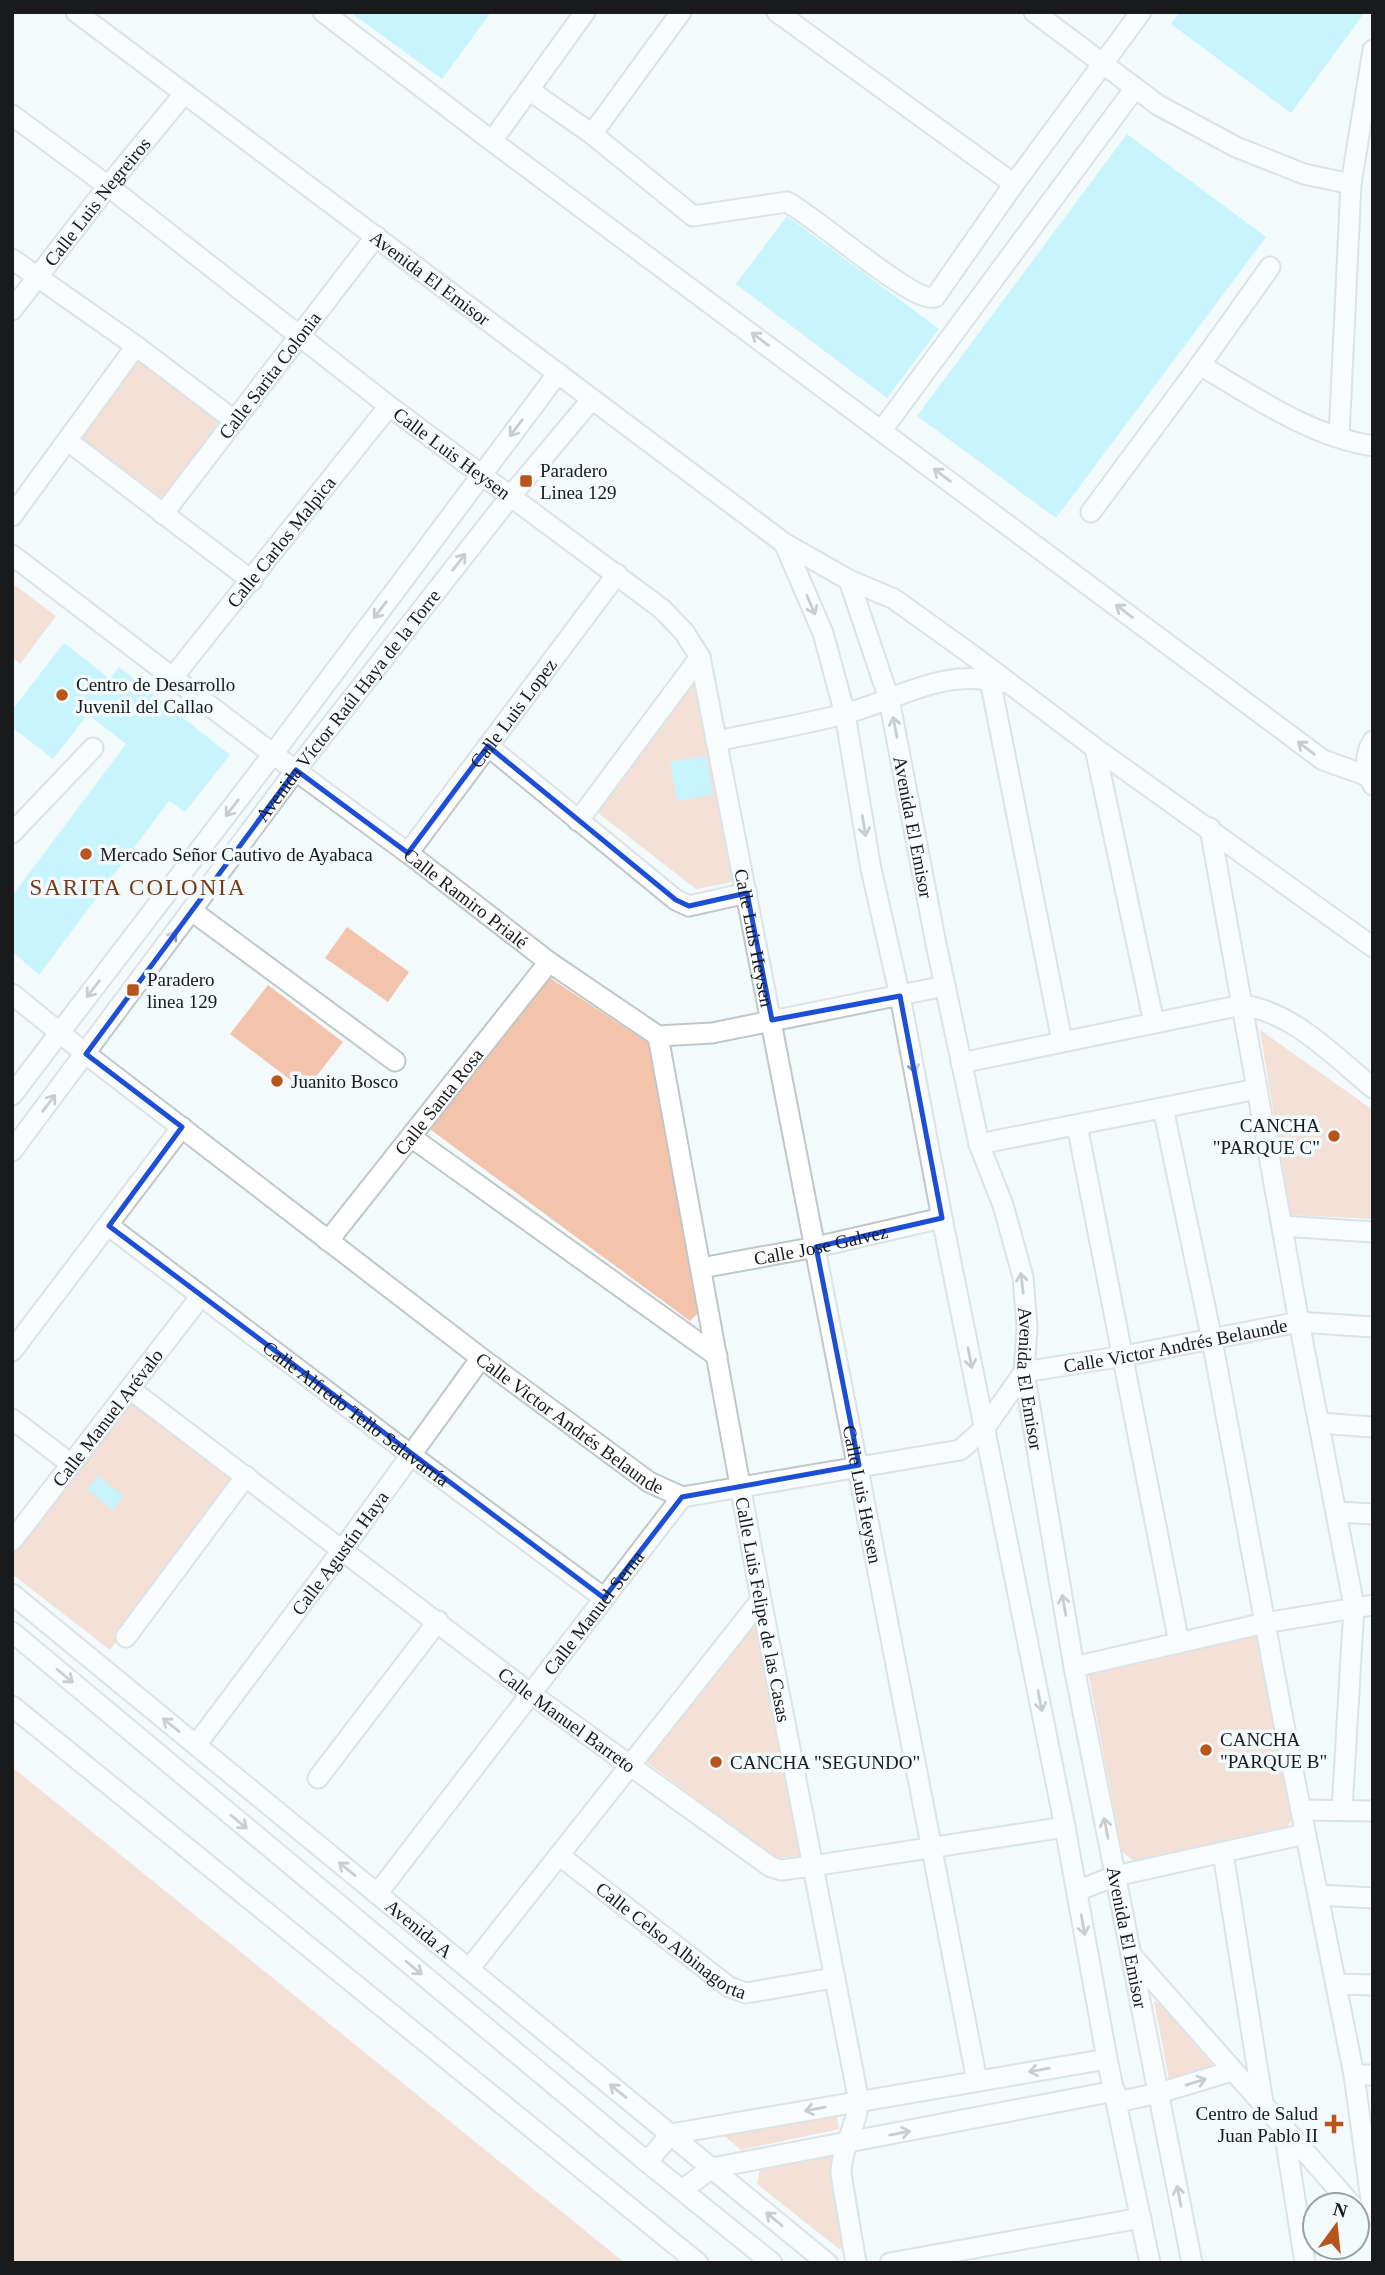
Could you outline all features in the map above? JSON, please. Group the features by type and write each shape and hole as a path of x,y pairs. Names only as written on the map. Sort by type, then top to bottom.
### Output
{"street":[{"name":"Avenida El Emisor","path":"76,12 784,542 849,580 890,699 945,986 979,1144 1003,1205 1023,1277 1027,1328 1024,1372 1074,1667 1192,2263"},
{"path":"323,12 1322,760 1370,781"},
{"path":"492,141 585,12"},
{"path":"592,134 681,12"},
{"path":"777,12 1014,184"},
{"path":"1034,12 1158,105 1236,147 1304,174 1351,184"},
{"path":"529,90 592,134 693,216 787,202 895,279 930,299 935,297 1014,184 1142,12"},
{"path":"1339,437 1351,184 1373,50"},
{"path":"882,430 1135,88"},
{"name":"Calle Luis Negreiros","path":"12,310 108,186 184,94"},
{"name":"Calle Luis Heysen","path":"12,115 108,186 389,407 662,609 684,632 700,657 977,2081"},
{"name":"Calle Sarita Colonia","path":"163,514 376,236"},
{"path":"12,259 136,346 234,421"},
{"path":"1091,512 1270,267"},
{"path":"12,516 136,346"},
{"path":"1200,365 1278,412 1339,437 1373,446"},
{"name":"Avenida Víctor Raúl Haya de la Torre","path":"12,1095 273,754 558,373"},
{"name":"Avenida Víctor Raúl Haya de la Torre","path":"12,1151 296,770 510,497 592,400"},
{"name":"Calle Carlos Malpica","path":"173,677 389,407"},
{"path":"68,441 252,581"},
{"name":"Avenida El Emisor","path":"784,542 823,633 845,714 871,869 900,996 1065,1828 1107,2059 1150,2263"},
{"name":"Calle Ramiro Prialé","path":"12,555 549,962 658,1036"},
{"name":"Calle Luis Lopez","path":"408,853 617,574"},
{"path":"849,580 894,598 1095,748 1373,947"},
{"path":"578,821 700,657"},
{"path":"716,741 845,714 935,682 978,678 1014,687"},
{"path":"990,680 1062,1041"},
{"path":"1370,781 1366,761 1373,741"},
{"path":"488,746 676,900 689,906 747,893"},
{"path":"12,833 93,748"},
{"path":"1095,748 1154,1023"},
{"path":"1210,828 1336,1513 1363,1606 1342,1811"},
{"path":"191,911 395,1061"},
{"name":"Calle Santa Rosa","path":"328,1241 549,962"},
{"path":"658,1036 712,1033 945,986"},
{"name":"Calle Victor Andrés Belaunde","path":"12,994 481,1358 649,1482 682,1497 960,1450 984,1429 1024,1372 1124,1356 1299,1322 1373,1326"},
{"path":"961,1063 1242,1005 1261,1008 1280,1017 1322,1045 1373,1088"},
{"name":"Calle Luis Felipe de las Casas","path":"658,1036 761,1600 859,2102 857,2119 841,2162 856,2263"},
{"path":"979,1144 1257,1089"},
{"path":"1163,1108 1212,1340 1336,1984 1363,2075 1373,2214"},
{"path":"1077,1125 1179,1643"},
{"path":"12,1351 182,1127"},
{"path":"411,1137 717,1356"},
{"name":"Calle Jose Galvez","path":"701,1268 816,1247 942,1218"},
{"name":"Calle Alfredo Tello Salavarría","path":"109,1226 604,1598"},
{"path":"1282,1226 1373,1231"},
{"name":"Calle Manuel Arévalo","path":"12,1541 201,1296"},
{"name":"Calle Agustín Haya","path":"196,1745 343,1549 481,1358"},
{"name":"Calle Manuel Barreto","path":"130,1388 531,1694 771,1867 781,1870 812,1866 1065,1828"},
{"path":"12,1419 71,1464"},
{"path":"1319,1423 1373,1427"},
{"path":"126,1637 246,1476"},
{"name":"Calle Manuel Serna","path":"377,1894 682,1497"},
{"path":"1336,1513 1373,1514"},
{"name":"Avenida A","path":"12,1594 827,2263"},
{"path":"469,1969 761,1600"},
{"path":"1074,1667 1265,1623 1363,1606"},
{"path":"317,1778 438,1621"},
{"name":"Avenida A","path":"12,1632 647,2162 772,2263"},
{"path":"12,1706 698,2263"},
{"path":"1301,1810 1373,1811"},
{"path":"1077,1891 1115,1877 1305,1834"},
{"path":"1223,1853 1263,2103"},
{"name":"Calle Celso Albinagorta","path":"560,1856 729,1987 746,1993 833,1978"},
{"path":"1318,1895 1373,1898"},
{"path":"1132,1956 1340,2191"},
{"path":"1336,1984 1373,1985"},
{"path":"647,2162 671,2134 1107,2059"},
{"path":"682,2190 712,2168 1116,2097 1160,2093 1232,2071"},
{"path":"1284,2128 1305,2263"},
{"path":"890,2263 1141,2218"}],"highlighted area":[{"path":"488,746 676,900 689,906 747,893 772,1020 900,996 942,1218 816,1247 859,1465 682,1497 604,1598 109,1226 182,1127 86,1054 296,770 408,853"}],"shaded area":[{"path":"138,353 223,418 164,499 78,436"},
{"path":"12,583 56,616 20,664 12,657"},
{"path":"690,681 698,681 738,881 696,889 593,809"},
{"path":"347,927 409,972 388,1002 325,958"},
{"path":"544,974 650,1044 699,1312 690,1321 427,1127"},
{"path":"268,985 343,1042 305,1091 230,1034"},
{"path":"1260,1030 1373,1110 1373,1219 1290,1215"},
{"path":"131,1397 239,1478 110,1650 12,1574 12,1554"},
{"path":"760,1615 807,1856 775,1858 644,1760"},
{"path":"1257,1631 1293,1817 1288,1826 1134,1861 1122,1852 1088,1672"},
{"path":"12,1767 625,2263 12,2263"},
{"path":"1154,2001 1160,2004 1215,2068 1170,2085"},
{"path":"836,2109 839,2129 741,2150 721,2133"},
{"path":"829,2151 851,2247 839,2249 757,2184 760,2168"}],"building":[{"path":"350,12 491,12 442,79"},
{"path":"1180,12 1365,12 1291,113 1171,24"},
{"path":"1127,134 1266,237 1056,518 917,416"},
{"path":"787,216 939,329 887,398 736,284"},
{"name":"Mercado Señor Cautivo de Ayabaca","path":"64,643 110,679 119,667 230,755 185,812 169,801 39,975 12,951 12,896 126,744 88,714 53,759 12,727 12,710"},
{"path":"706,756 713,795 677,801 670,762"},
{"path":"98,1476 123,1496 112,1510 87,1489"}],"place":[{"name":"Paradero Linea 129","path":"526,481"},
{"name":"Centro de Desarrollo Juvenil del Callao","path":"62,695"},
{"name":"Mercado Señor Cautivo de Ayabaca","path":"86,854"},
{"name":"Paradero linea 129","path":"133,990"},
{"name":"Juanito Bosco","path":"277,1081"},
{"name":"CANCHA \"PARQUE C\"","path":"1334,1136"},
{"name":"CANCHA \"PARQUE B\"","path":"1206,1750"},
{"name":"CANCHA \"SEGUNDO\"","path":"716,1762"},
{"name":"Centro de Salud Juan Pablo II","path":"1334,2124"}],"district":[{"name":"SARITA COLONIA","path":"138,887"}]}
